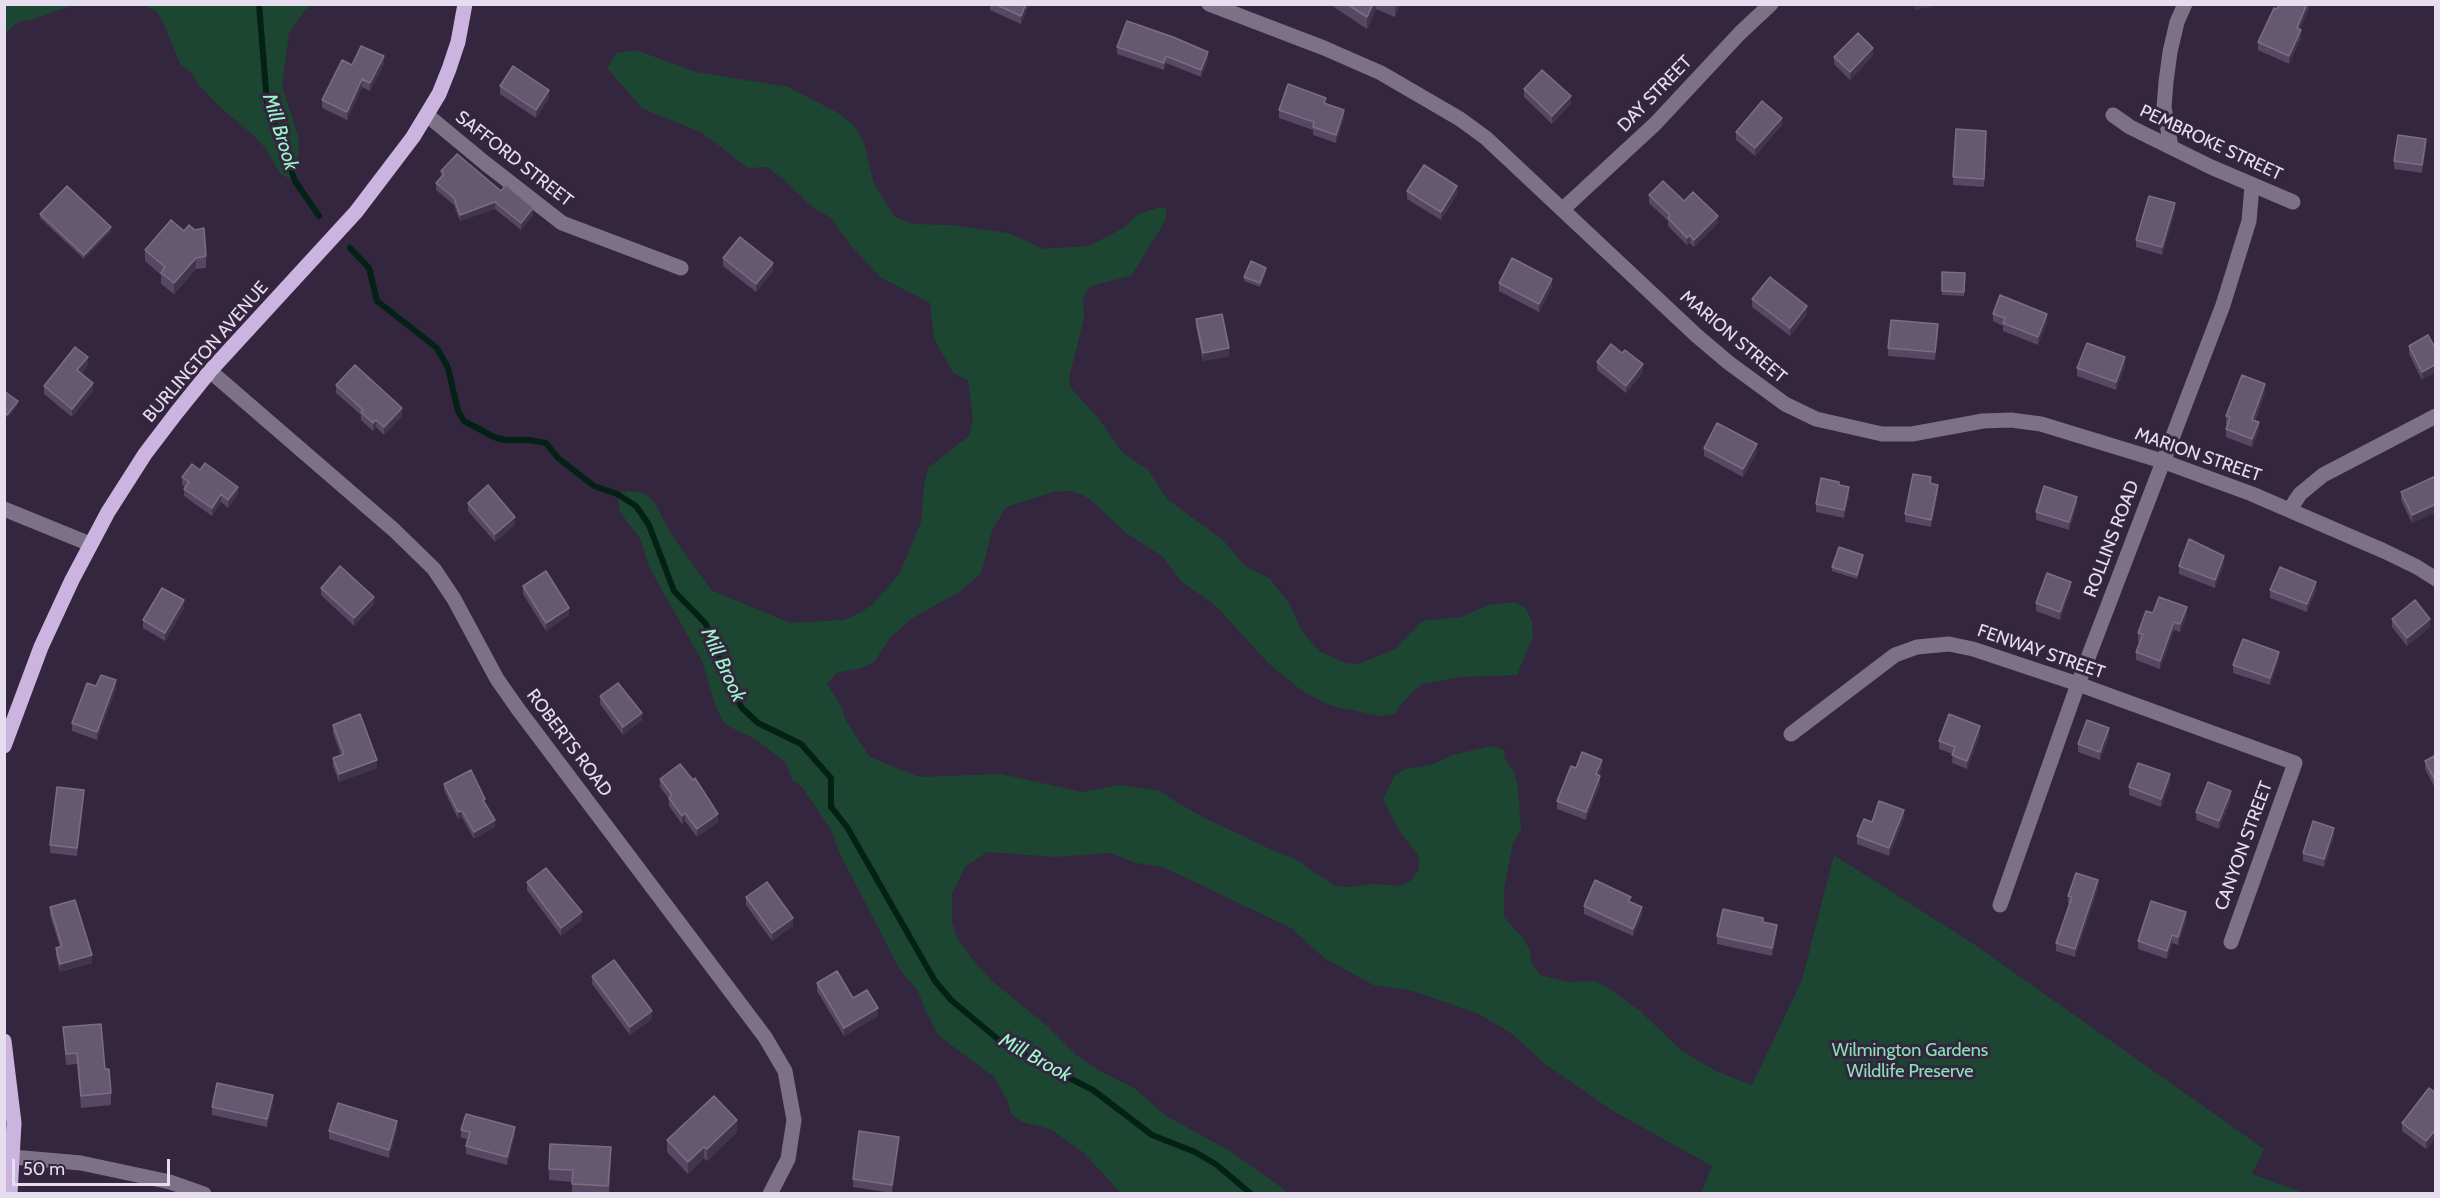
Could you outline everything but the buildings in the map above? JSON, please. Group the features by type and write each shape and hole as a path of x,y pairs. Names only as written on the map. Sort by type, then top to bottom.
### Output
{"main road":[{"name":"BURLINGTON AVENUE","path":"4,746 41,647 90,544 146,454 210,371 356,212 386,175 439,94 459,42 465,4"},
{"path":"4,1041 14,1123 10,1194"}],"street":[{"name":"MARION STREET","path":"1209,4 1324,48 1381,73 1473,128 1563,209 1697,336 1785,404 1816,419 1882,434 1912,434 1983,421 2021,421 2042,424 2162,461 2290,509 2417,567 2436,579"},
{"name":"DAY STREET","path":"1563,209 1655,124 1740,33 1772,4"},
{"path":"2171,147 2164,107 2166,82 2177,22 2185,4"},
{"name":"SAFFORD STREET","path":"427,115 484,164 562,223 681,268"},
{"name":"PEMBROKE STREET","path":"2113,116 2130,128 2252,186 2293,202"},
{"name":"ROLLINS ROAD","path":"2000,905 2078,684 2223,304 2249,220 2252,186"},
{"name":"ROBERTS ROAD","path":"210,371 394,530 434,569 454,599 483,655 518,709 765,1037 785,1071 794,1120 788,1159 770,1194"},
{"path":"2290,509 2300,494 2323,475 2436,416"},
{"path":"4,509 90,544"},
{"name":"FENWAY STREET","path":"1791,734 1885,661 1905,651 1928,645 1961,646 2078,684 2295,763"},
{"name":"CANYON STREET","path":"2230,942 2295,763"},
{"path":"13,1157 104,1167 170,1182 204,1194"}],"green space":[{"path":"5,4 73,5 31,20 18,22 5,33"},
{"path":"144,5 313,5 305,10 289,33 282,86 299,139 298,169 295,181 280,174 266,149 219,106 191,73 180,64 157,12"},
{"name":"Wilmington Gardens Wildlife Preserve","path":"636,50 696,72 788,87 840,114 855,127 864,143 874,184 895,217 912,224 950,225 1008,233 1044,249 1089,246 1125,227 1138,214 1157,208 1166,208 1166,220 1131,276 1098,284 1089,288 1083,297 1084,319 1069,377 1070,387 1098,418 1123,453 1148,470 1167,499 1224,541 1244,565 1270,579 1289,603 1302,631 1319,651 1345,663 1358,664 1394,650 1422,621 1461,617 1488,605 1515,602 1526,608 1532,622 1533,637 1517,675 1461,677 1422,684 1412,692 1394,714 1380,716 1337,707 1324,703 1301,690 1269,664 1215,605 1182,582 1162,556 1126,533 1092,501 1081,494 1068,491 1053,492 1006,507 992,531 981,574 959,592 911,619 890,638 874,662 862,668 836,673 827,684 842,708 846,721 870,757 919,777 1001,774 1082,792 1120,785 1161,791 1201,816 1295,859 1335,886 1349,887 1374,884 1400,886 1412,880 1419,869 1419,856 1402,835 1383,800 1394,776 1405,769 1431,765 1452,755 1491,746 1504,750 1505,759 1514,772 1518,788 1521,830 1513,843 1504,890 1504,917 1522,937 1530,950 1532,964 1540,975 1568,982 1595,981 1607,987 1640,1011 1682,1051 1716,1071 1752,1085 1802,980 1834,855 1975,945 2264,1149 2252,1174 2304,1193 1701,1193 1712,1166 1613,1111 1545,1064 1512,1034 1479,1014 1413,991 1373,985 1324,958 1291,928 1163,867 1136,863 1110,853 1055,857 987,852 965,867 952,894 952,921 956,936 974,961 992,981 1046,1025 1076,1055 1100,1071 1134,1088 1166,1116 1230,1151 1289,1193 1121,1193 1084,1153 1050,1129 1022,1122 1011,1113 1007,1100 994,1077 939,1036 918,991 900,970 840,854 831,830 802,787 792,780 786,763 757,740 730,727 723,721 715,704 702,661 649,567 641,540 620,512 617,494 628,491 636,492 645,494 653,500 671,534 711,590 790,623 843,620 860,613 874,603 900,573 921,522 928,468 969,436 973,418 968,381 953,372 934,339 930,303 880,277 853,248 831,218 812,207 767,167 748,168 701,132 643,109 607,68 616,53"}],"waterway":[{"name":"Mill Brook","path":"259,4 267,103 295,181 319,216"},
{"name":"Mill Brook","path":"350,248 369,268 377,301 437,348 448,368 458,411 464,421 494,437 505,440 546,443 558,458 594,486 617,494 636,506 649,525 674,591 706,624 731,689 742,708 758,723 801,744 831,778 831,807 847,827 935,981 951,1000 1006,1046 1093,1090 1152,1135 1195,1152 1217,1165 1251,1194"}]}
